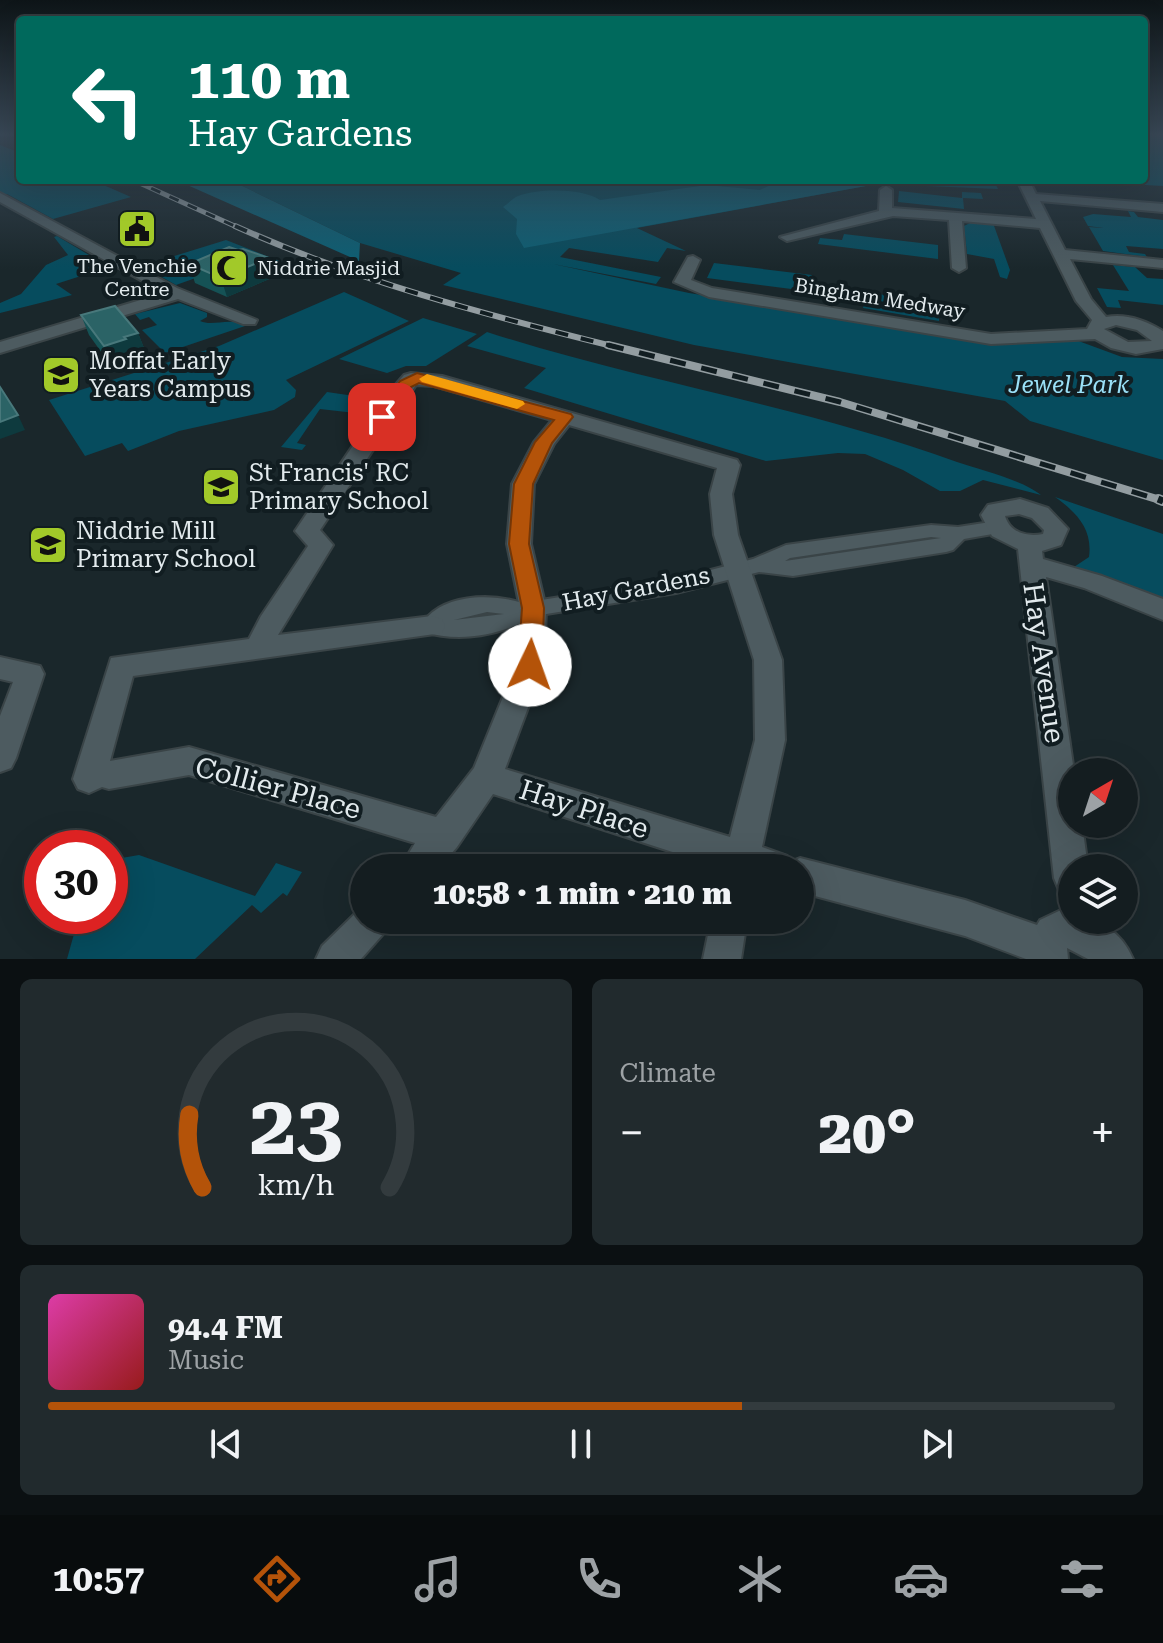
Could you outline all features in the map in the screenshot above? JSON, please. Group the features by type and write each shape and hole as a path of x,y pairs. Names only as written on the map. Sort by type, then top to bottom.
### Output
{"street":[{"path":"1025,184 1100,328 1118,345 1146,349 1161,343 1157,328 1125,321 1100,328"},
{"path":"885,213 886,190"},
{"path":"0,197 178,294 249,320"},
{"path":"1032,197 1163,208"},
{"path":"787,237 885,213 1045,224"},
{"path":"955,216 959,268"},
{"path":"1061,254 1163,264"},
{"name":"Bingham Medway","path":"693,260 682,282 709,292 988,338 1100,328"},
{"path":"0,348 178,294"},
{"name":"Hay Gardens","path":"259,647 270,623 321,545 307,531 405,384 417,378 426,378 729,465 721,494 726,535 749,567 768,660 770,740 742,854"},
{"name":"Hay Gardens","path":"430,854 486,777 530,665 519,544 523,484 544,442 565,417"},
{"path":"1030,554 1056,535 1053,523 1040,513 1020,506 1002,507 993,515 997,527 1030,554 1163,610"},
{"name":"Hay Gardens","path":"527,609 676,586 749,567 786,552 931,531 958,533 997,527"},
{"name":"Hay Avenue","path":"1030,554 1069,854"},
{"path":"432,626 447,630 484,625 512,619 527,609"},
{"name":"Collier Place","path":"432,626 121,666 99,777 189,761 445,836"},
{"path":"0,668 30,674 0,758"},
{"name":"Hay Place","path":"486,777 711,854"},
{"path":"814,879 965,918 1063,939 1099,941 1114,959"},
{"path":"335,959 358,934"},
{"path":"722,959 726,934"}],"green space":[{"path":"0,180 16,180 16,184 101,184 131,197 53,219 7,194 0,194"},
{"path":"1148,180 1163,180 1163,186 1128,184 1148,184"},
{"name":"Jewel Park","path":"238,184 877,184 637,228 686,251 667,248 658,262 569,248 560,257 661,277 656,284 553,264 689,293 1000,344 1073,339 1122,357 1163,359 1163,460 1030,421 1005,401 694,345 443,285 461,273 360,243"},
{"name":"Jewel Park","path":"877,184 988,184 996,185 998,189"},
{"path":"899,191 962,198 962,192 981,193 983,199 963,198 964,209 898,202"},
{"path":"1128,211 1138,217 1163,220 1163,249 1126,246 1129,252 1147,257 1103,251 1089,227 1103,228 1088,226 1083,217 1093,214 1131,217"},
{"path":"972,222 993,223 1010,270 1007,279 1000,277 994,259 967,254 964,226"},
{"path":"844,234 938,245 938,259 818,244 820,238 842,240"},
{"path":"54,237 99,261 96,266 109,267 56,284 72,295 0,313 0,303 21,294 46,265 68,255"},
{"path":"226,240 297,268 274,277 221,269 176,285 142,266"},
{"path":"714,263 812,275 807,291 707,278"},
{"path":"1113,265 1135,267 1147,278 1163,279 1163,305 1118,300 1121,308 1107,307 1097,288 1129,291"},
{"path":"814,286 940,302 939,321 863,308 865,298 813,289"},
{"path":"344,292 409,321 286,380 296,390 295,397 274,410 179,431 128,451 122,443 85,456 49,400 219,346"},
{"path":"180,303 207,313 207,317 200,321 248,325 165,353 142,330 157,325 149,317 140,320 135,314"},
{"path":"423,318 477,334 426,366 406,366 387,373 339,359"},
{"path":"487,332 604,366 781,409 899,442 1001,476 1041,495 983,480 960,491 940,491 903,470 865,454 838,453 766,461 524,388 546,368 467,346"},
{"path":"327,392 375,399 364,414 320,409 297,443 306,445 302,450 281,447"},
{"path":"1055,497 1163,534 1163,604 1071,569 1089,557 1088,538 1076,515"},
{"path":"139,855 255,896 276,863 302,872 287,896 283,893 261,913 252,905 195,959 67,959 74,934 128,934 128,857"}],"shaded area":[{"path":"185,184 238,184 360,243 359,261"},
{"path":"773,184 877,184 524,248 516,234 517,219 503,207 518,196 560,190 583,193 600,200 707,185 760,190"}],"building":[{"path":"229,247 269,258 221,278 189,264"},
{"path":"115,306 138,333 104,346 81,315"},
{"path":"0,387 18,415 0,422"}],"railway":[{"path":"142,184 239,228"},
{"path":"235,226 375,280 470,309 614,346"},
{"path":"608,345 614,346"},
{"path":"614,346 840,402 1163,501 1158,499"}],"slow traffic":[{"path":"427,379 517,404"}],"place":[{"name":"The Venchie Centre","path":"137,229"},
{"name":"Niddrie Masjid","path":"229,268"},
{"name":"Moffat Early Years Campus","path":"61,375"},
{"name":"St Francis' RC Primary School","path":"221,487"},
{"name":"Niddrie Mill Primary School","path":"48,545"}],"route":[{"path":"382,417 405,384 411,379 426,378 565,417 544,442 523,484 519,544 533,608 530,665"}]}
